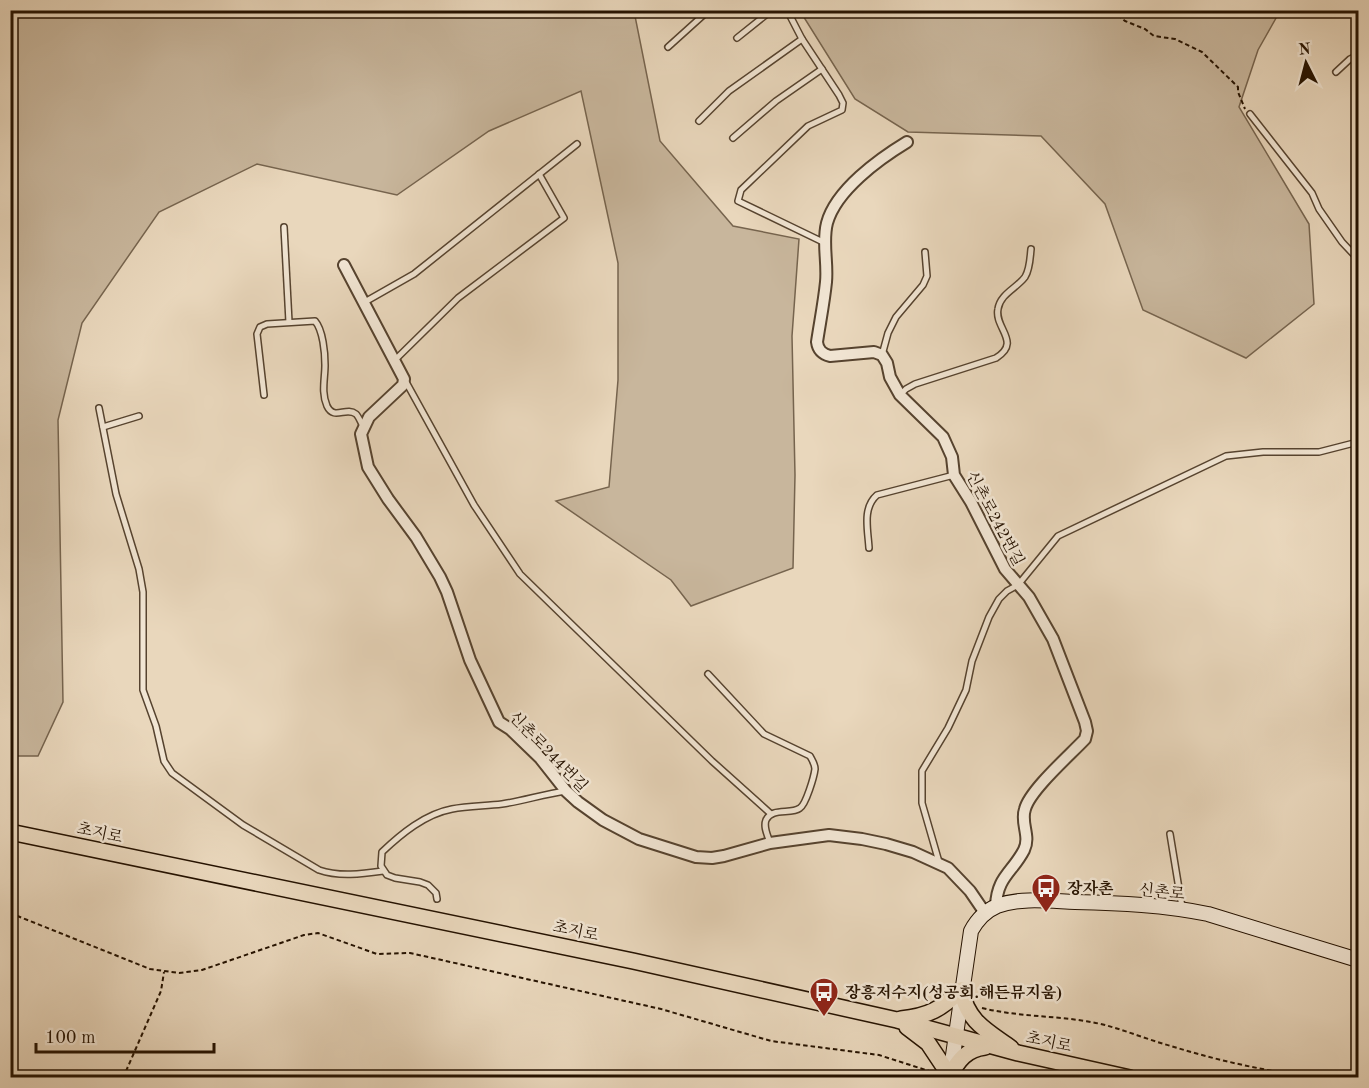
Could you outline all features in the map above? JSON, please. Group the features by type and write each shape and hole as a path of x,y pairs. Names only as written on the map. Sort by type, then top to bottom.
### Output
{"main road":[{"name":"초지로","path":"10,832 633,961 897,1020 956,1038 1130,1077"},
{"path":"897,1020 919,1017 936,1011 962,995 968,1013 977,1023 1018,1053"},
{"path":"897,1020 928,1043 950,1077"},
{"path":"950,1077 956,1063 967,1052 983,1047 1018,1053"}],"street":[{"path":"882,355 874,352 830,356 818,349 817,342 826,283 825,243 828,220 834,207 861,175 907,142"},
{"path":"344,265 404,379 403,385 369,417 364,428"},
{"name":"신촌로242번길","path":"882,355 900,395 943,437 952,458 954,474 1005,569 1029,597 1053,639 1071,681 1087,731 1085,739 1042,784 1024,809 1023,818 1027,841 1024,850 1002,881 991,910"},
{"name":"신촌로244번길","path":"364,428 360,434 368,467 416,537 440,577 470,660 499,722 510,729 540,758 566,791 603,820 639,839 680,853 712,858 798,838 841,836 886,844 913,852 940,864 959,878 991,910"},
{"name":"신촌로","path":"991,910 1025,901 1116,903 1182,909 1218,917 1359,960"},
{"path":"950,1077 971,931 976,921 991,910"}],"lane":[{"path":"668,47 709,10"},
{"path":"737,38 772,10"},
{"path":"787,10 802,39 843,103 842,110 808,126 741,190 738,201 825,243"},
{"path":"699,121 729,91 802,39"},
{"path":"1336,72 1350,59 1359,56"},
{"path":"733,138 776,101 822,69"},
{"path":"1250,114 1312,193 1319,209 1342,242 1359,259"},
{"path":"363,303 414,274 577,144"},
{"path":"395,360 458,298 564,218 539,174"},
{"path":"284,227 289,322"},
{"path":"900,395 915,384 1003,354 1007,340 998,309 1002,299 1024,278 1028,270 1031,249"},
{"path":"882,355 888,333 896,317 923,285 927,276 925,252"},
{"path":"264,395 257,334 260,327 267,324 315,321 320,326 325,365 323,380 326,405 331,412 338,414 351,412 357,415 364,428"},
{"path":"404,379 474,505 519,574 712,761 771,814"},
{"path":"99,408 115,486 143,592 143,690 167,768 250,829 319,870 342,874 383,871 395,878 428,885 436,893 436,899"},
{"path":"103,427 139,416"},
{"path":"940,864 922,803 922,771 948,728 966,690 972,661 989,617 999,599 1018,585 1058,536 1226,456 1319,452 1359,442"},
{"path":"869,548 867,509 871,500 877,495 954,474"},
{"path":"708,674 764,734 810,756 813,761 815,770 806,800 801,808 771,814 767,819 765,826 770,843"},
{"path":"383,871 382,852 431,815 450,809 501,804 536,795 566,791"},
{"path":"1170,834 1182,909"}],"path":[{"path":"1112,10 1125,21 1145,29 1154,36 1175,39 1202,52 1238,87 1245,109 1250,114"},
{"path":"10,913 150,969 179,974 201,970 304,935 318,933 377,954 410,953 661,1009 771,1041 879,1054 950,1077 966,1074 976,1077"},
{"path":"123,1077 161,991 164,971"},
{"path":"962,995 984,1008 1107,1025 1173,1047 1231,1062 1290,1074 1319,1077"},
{"path":"10,1071 52,1077"}],"shaded area":[{"path":"11,10 634,11 660,141 733,226 799,239 792,336 795,475 793,568 691,606 671,580 556,501 609,487 618,380 618,263 581,91 489,131 397,195 257,164 159,212 82,323 58,420 63,702 38,756 11,756"},
{"path":"800,11 1280,11 1258,50 1239,107 1309,224 1314,304 1246,358 1143,310 1105,204 1041,136 908,132 855,99"}],"place":[{"name":"장자촌","path":"1046,914"},
{"name":"장흥저수지(성공회.해든뮤지움)","path":"824,1018"}]}
